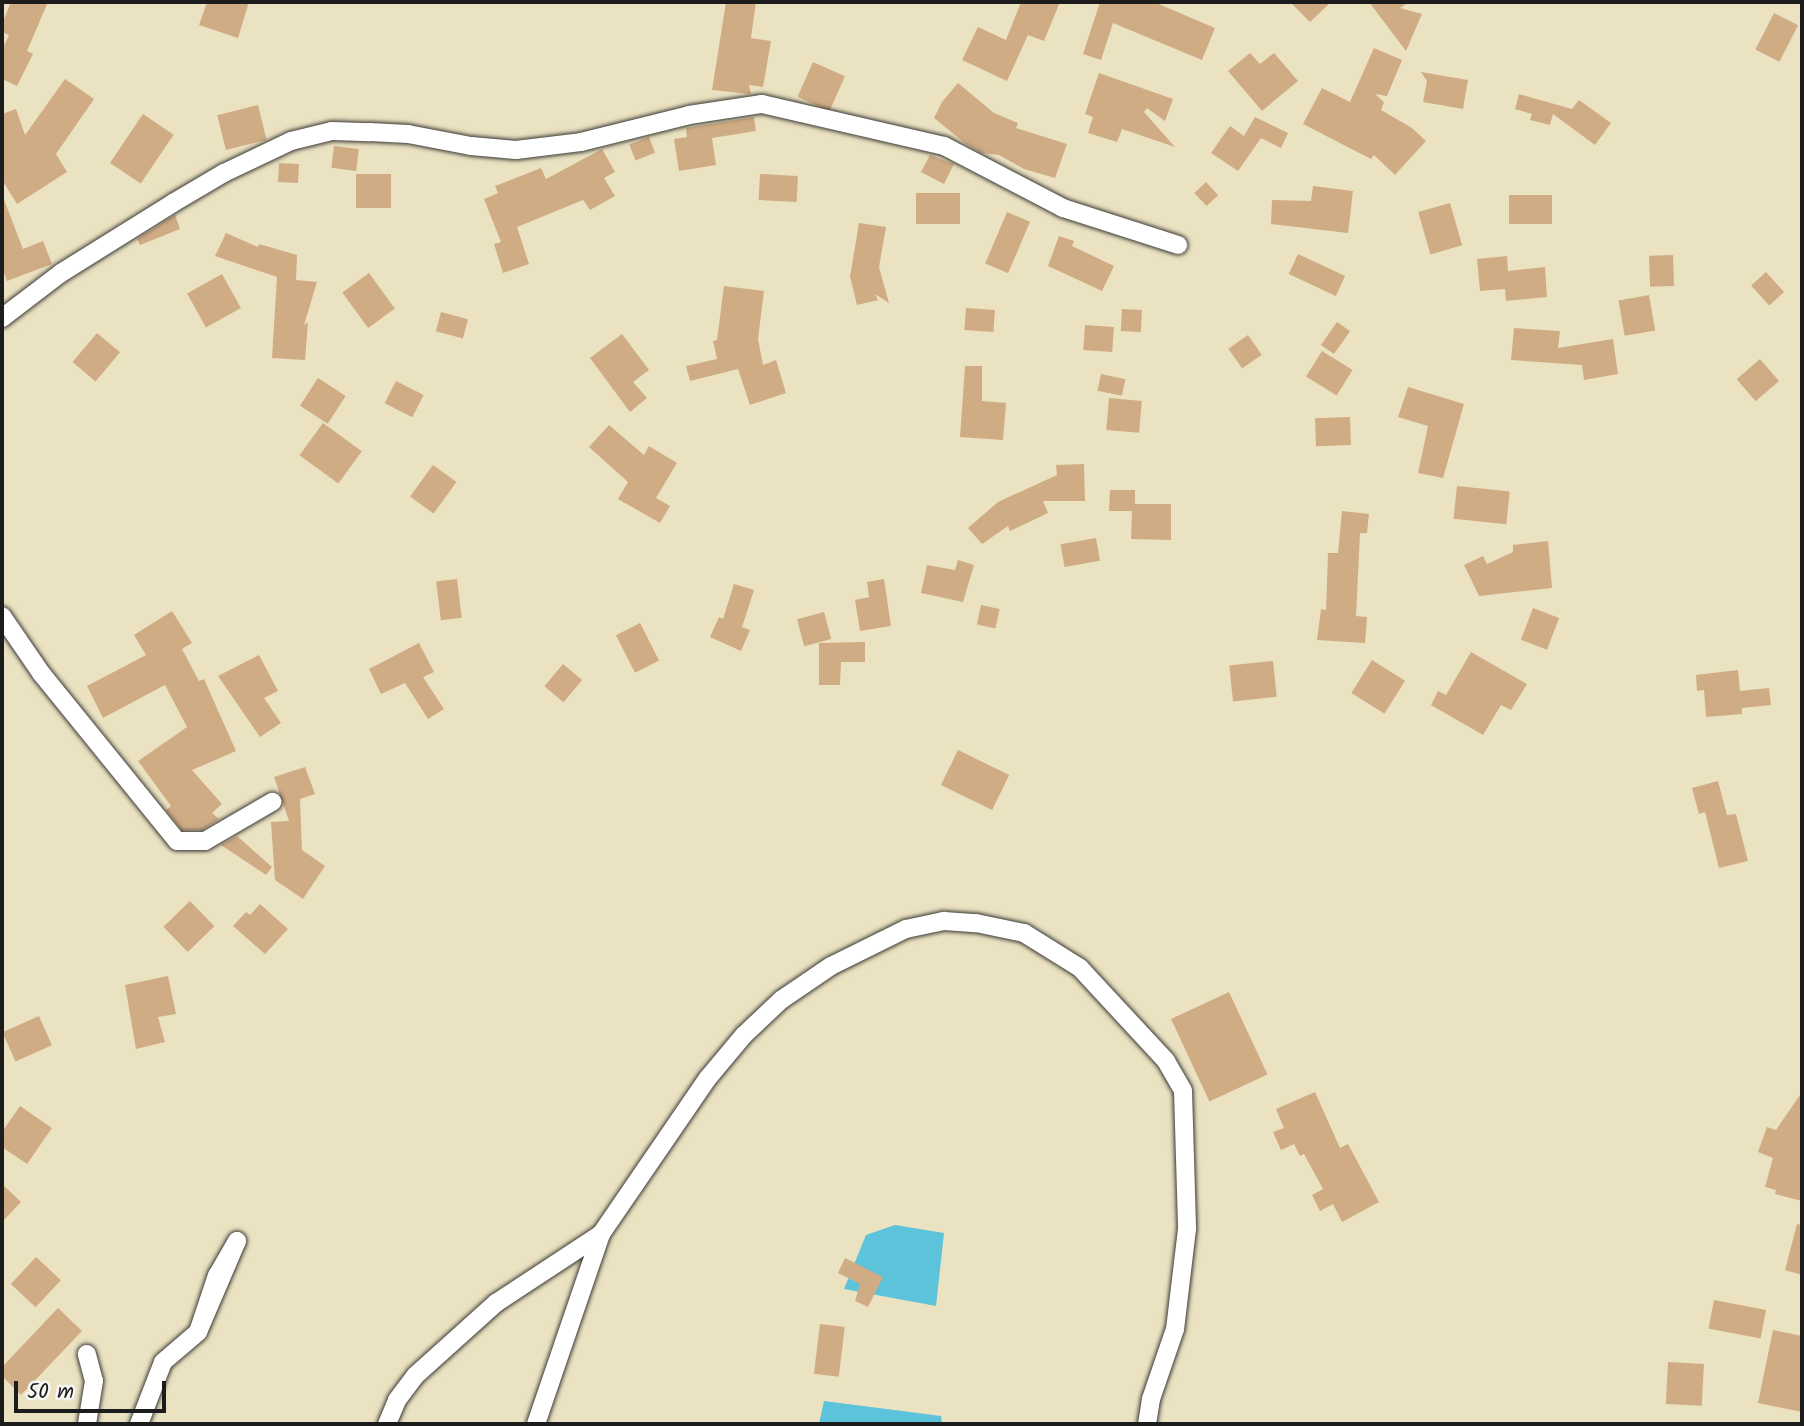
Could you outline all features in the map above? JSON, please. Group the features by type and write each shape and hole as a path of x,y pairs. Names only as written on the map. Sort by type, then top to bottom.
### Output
{"street":[{"path":"2,318 61,273 152,215 224,173 291,141 332,131 370,132 408,134 471,146 516,150 581,142 689,114 762,104 944,146 1063,208 1178,245"},
{"path":"2,616 41,673 177,841 205,841 272,802"},
{"path":"536,1424 601,1234 708,1078 744,1035 781,1000 831,966 884,939 927,923 976,923 1024,933 1080,968 1109,996 1166,1061 1182,1091 1187,1229 1175,1329 1151,1399 1147,1424"},
{"path":"387,1424 397,1400 416,1375 486,1312 601,1234"},
{"path":"139,1424 163,1362 198,1332"},
{"path":"87,1354 94,1381 87,1424"}],"water":[{"path":"895,1225 944,1233 936,1306 844,1289 866,1235"},
{"path":"824,1401 941,1416 942,1424 819,1424"}],"building":[{"path":"11,2 48,2 27,51 33,54 17,86 2,79 2,50 9,35 2,32 2,24"},
{"path":"207,2 249,2 238,38 199,25"},
{"path":"726,2 756,2 751,38 771,41 763,87 749,85 751,94 712,90"},
{"path":"1021,2 1060,2 1044,41 1028,35 1007,81 962,60 978,27 1006,40"},
{"path":"1100,2 1154,2 1215,28 1202,60 1113,23 1101,60 1083,54"},
{"path":"1290,2 1331,2 1310,22"},
{"path":"1369,2 1409,2 1400,8 1422,14 1406,51"},
{"path":"1774,13 1798,25 1779,62 1755,50"},
{"path":"1374,48 1402,60 1387,96 1375,94 1384,102 1381,110 1412,128 1426,141 1395,175 1374,155 1371,159 1303,124 1322,88 1350,102"},
{"path":"1250,53 1260,64 1274,53 1298,81 1262,111 1228,71"},
{"path":"813,62 845,76 830,111 798,97"},
{"path":"1421,72 1468,80 1463,109 1423,102 1427,81"},
{"path":"1099,73 1173,99 1165,121 1147,108 1144,112 1175,147 1122,129 1117,142 1088,133 1093,117 1085,114"},
{"path":"65,79 94,99 56,154 67,172 17,204 2,180 2,114 16,109 25,135"},
{"path":"958,83 994,113 1018,123 1016,128 1067,144 1055,178 1024,169 999,155 981,153 934,118 942,102"},
{"path":"1519,94 1572,109 1579,100 1611,123 1595,145 1553,114 1550,125 1530,120 1532,114 1515,109"},
{"path":"258,105 267,140 226,150 217,115"},
{"path":"143,114 174,135 141,184 110,163"},
{"path":"754,117 756,131 712,138 716,165 679,171 674,139 687,137 686,128"},
{"path":"1255,117 1288,133 1281,148 1261,138 1238,171 1211,153 1230,126 1244,136"},
{"path":"649,137 655,153 635,160 629,145"},
{"path":"334,146 359,149 356,171 331,168"},
{"path":"602,149 615,172 604,178 615,196 590,210 583,200 517,227 529,264 503,273 494,244 501,242 484,199 498,193 495,186 541,168 546,179"},
{"path":"930,155 954,164 944,184 921,172"},
{"path":"279,163 299,164 298,183 278,182"},
{"path":"356,174 391,174 391,208 356,208"},
{"path":"760,174 798,176 797,202 759,200"},
{"path":"1206,182 1218,195 1207,206 1194,193"},
{"path":"1313,186 1353,191 1348,233 1271,224 1272,200 1311,201"},
{"path":"916,193 960,193 960,224 916,224"},
{"path":"1509,195 1552,195 1552,224 1509,224"},
{"path":"3,197 23,249 43,241 52,264 7,281 2,267"},
{"path":"1450,203 1462,245 1430,254 1418,212"},
{"path":"1007,212 1030,222 1008,273 985,264"},
{"path":"175,215 180,229 140,245 137,239"},
{"path":"859,223 886,227 879,267 889,303 875,294 878,300 857,305 850,277"},
{"path":"226,233 258,247 259,244 297,255 296,280 317,282 304,325 308,322 305,360 272,358 277,277 215,256"},
{"path":"1059,236 1074,241 1072,246 1114,266 1102,291 1048,266"},
{"path":"1298,254 1345,276 1336,296 1289,274"},
{"path":"1673,255 1674,286 1650,287 1649,256"},
{"path":"1507,256 1508,271 1545,267 1547,297 1506,301 1505,289 1480,291 1477,259"},
{"path":"1766,272 1784,292 1769,305 1751,285"},
{"path":"369,273 395,309 368,328 342,292"},
{"path":"222,274 241,308 206,328 187,293"},
{"path":"724,286 764,291 758,339 763,365 776,360 786,393 750,405 738,369 690,381 686,366 717,359 713,341 717,340"},
{"path":"1649,295 1655,330 1625,336 1618,300"},
{"path":"966,308 995,310 993,332 964,330"},
{"path":"1122,309 1142,310 1141,332 1121,331"},
{"path":"441,312 468,319 463,339 436,331"},
{"path":"1337,322 1350,331 1334,354 1321,345"},
{"path":"1085,325 1114,327 1112,352 1083,350"},
{"path":"1514,328 1560,331 1558,348 1613,339 1618,374 1584,380 1582,365 1511,360"},
{"path":"97,333 120,352 96,381 73,362"},
{"path":"622,334 649,370 633,382 647,398 630,412 590,358"},
{"path":"1248,335 1262,355 1242,368 1228,349"},
{"path":"1322,351 1353,370 1337,396 1306,376"},
{"path":"1760,359 1779,381 1756,401 1737,379"},
{"path":"965,366 982,366 982,401 1006,403 1003,440 960,437"},
{"path":"1101,374 1125,379 1122,396 1097,391"},
{"path":"318,378 346,396 328,424 300,406"},
{"path":"396,381 424,395 412,417 385,403"},
{"path":"1408,387 1464,404 1443,478 1418,473 1428,426 1398,417"},
{"path":"1109,398 1142,401 1139,433 1106,430"},
{"path":"1350,417 1351,445 1316,446 1315,418"},
{"path":"323,423 362,451 338,484 299,455"},
{"path":"609,425 644,455 649,446 677,463 656,498 670,506 660,523 618,499 628,482 589,447"},
{"path":"1084,464 1085,501 1043,501 1048,513 1010,531 1008,526 982,544 968,528 998,502 1057,475 1056,465"},
{"path":"433,465 456,482 434,514 410,497"},
{"path":"1457,486 1510,492 1506,524 1454,519"},
{"path":"1110,490 1135,490 1135,504 1171,504 1171,540 1131,539 1132,511 1109,511"},
{"path":"1342,511 1369,514 1367,533 1360,533 1356,616 1367,617 1365,643 1317,640 1321,609 1326,610 1328,553 1338,553"},
{"path":"1096,538 1100,561 1065,567 1061,544"},
{"path":"1548,541 1552,588 1479,596 1464,565 1483,556 1487,564 1513,552 1513,545"},
{"path":"958,560 974,565 963,602 921,593 927,565 955,570"},
{"path":"457,579 462,618 441,620 436,582"},
{"path":"884,579 891,626 860,631 855,600 869,597 867,582"},
{"path":"734,584 754,590 742,627 750,630 741,651 710,637 719,617 723,619"},
{"path":"981,605 1000,609 995,629 977,625"},
{"path":"1533,608 1559,618 1547,650 1521,640"},
{"path":"172,611 192,643 182,649 199,681 204,679 236,751 192,770 222,804 212,813 219,819 202,830 182,830 166,810 171,806 138,761 187,727 165,685 103,718 87,686 146,655 134,635"},
{"path":"824,612 831,639 804,646 797,619"},
{"path":"640,623 659,660 635,673 616,635"},
{"path":"865,642 865,662 841,662 840,685 819,685 819,643"},
{"path":"419,643 434,672 423,677 444,709 428,719 405,683 381,694 369,669"},
{"path":"1471,652 1527,684 1511,710 1501,705 1483,735 1431,705 1438,691 1446,695"},
{"path":"259,655 278,691 264,698 281,723 260,737 218,676"},
{"path":"1372,660 1405,681 1384,714 1351,693"},
{"path":"1273,661 1277,697 1233,701 1229,666"},
{"path":"563,664 582,680 564,702 544,686"},
{"path":"1738,670 1740,691 1769,688 1771,705 1742,708 1742,714 1706,717 1704,690 1697,691 1696,675"},
{"path":"958,750 1009,775 992,810 941,785"},
{"path":"305,767 315,794 300,799 302,850 325,866 303,899 275,880 271,822 289,821 274,777"},
{"path":"1718,781 1727,815 1736,814 1748,861 1719,868 1705,812 1699,814 1692,788"},
{"path":"237,836 272,867 266,875 221,845"},
{"path":"190,901 214,926 188,952 163,927"},
{"path":"260,904 288,929 265,954 233,926 246,912 250,915"},
{"path":"168,976 176,1014 158,1017 165,1042 136,1049 125,985"},
{"path":"1229,992 1267,1074 1209,1102 1171,1019"},
{"path":"39,1016 52,1045 15,1062 2,1032"},
{"path":"1315,1092 1340,1148 1348,1144 1379,1202 1342,1222 1333,1204 1320,1211 1312,1195 1323,1189 1304,1154 1300,1156 1294,1144 1281,1150 1273,1132 1284,1128 1276,1109"},
{"path":"1802,1092 1802,1201 1775,1194 1776,1190 1765,1187 1773,1158 1758,1152 1767,1127 1776,1130"},
{"path":"20,1106 52,1128 27,1164 2,1147 2,1132"},
{"path":"2,1184 21,1202 2,1222"},
{"path":"1797,1224 1802,1225 1802,1275 1785,1270"},
{"path":"36,1257 61,1280 36,1307 11,1284"},
{"path":"845,1258 883,1277 868,1307 855,1301 860,1284 838,1273"},
{"path":"1714,1300 1766,1310 1760,1339 1708,1328"},
{"path":"58,1308 82,1331 21,1395 2,1376 2,1367"},
{"path":"820,1324 845,1327 839,1377 814,1374"},
{"path":"1773,1330 1802,1336 1802,1412 1758,1403"},
{"path":"1668,1362 1704,1364 1702,1406 1666,1404"}]}
